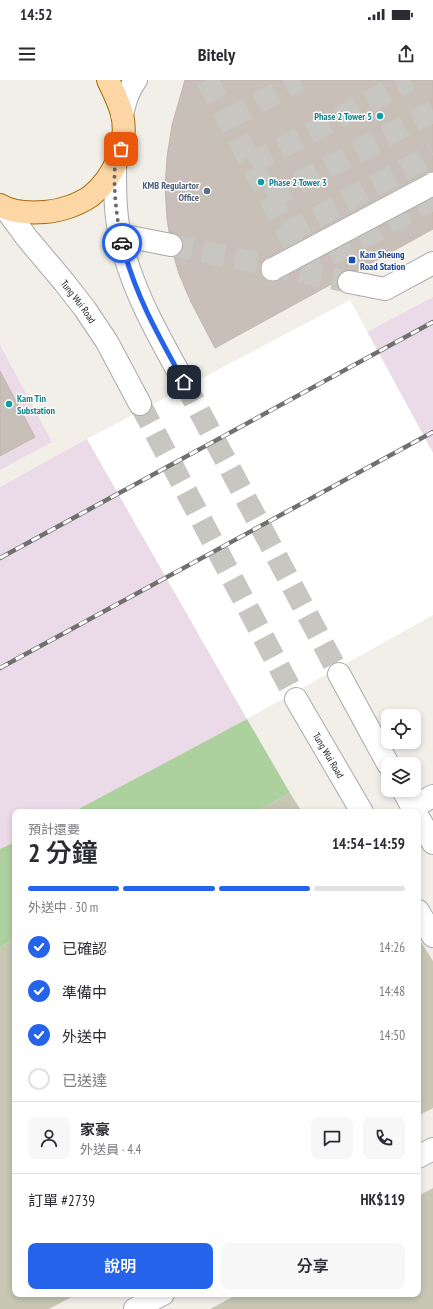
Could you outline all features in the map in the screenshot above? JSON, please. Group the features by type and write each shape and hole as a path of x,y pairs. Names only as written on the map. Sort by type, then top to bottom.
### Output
{"main road":[{"path":"2,207 33,213 54,211 74,205 90,196 104,183 115,166 124,134 122,115 115,94 108,80"}],"street":[{"path":"122,115 130,88 136,80"},
{"path":"115,166 116,203 120,235 128,268 140,299 184,382"},
{"path":"273,269 433,184"},
{"name":"Tung Wui Road","path":"2,207 85,309 107,342 140,404"},
{"path":"120,235 171,245"},
{"path":"349,282 385,289 433,263"},
{"path":"339,674 384,757"},
{"name":"Tung Wui Road","path":"296,699 360,809"},
{"path":"412,807 433,796"},
{"path":"421,822 433,843"},
{"path":"421,916 433,936"},
{"path":"421,1155 433,1148"},
{"path":"135,1309 157,1297"}],"shaded area":[{"path":"433,297 433,453 367,332"},
{"name":"Kam Tin Substation","path":"0,345 52,442 0,470"},
{"path":"87,439 247,719 79,809 12,809 12,843 0,849 0,487"},
{"path":"290,793 300,809 260,809"},
{"path":"12,941 12,1297 71,1297 49,1309 0,1309 0,947"},
{"path":"421,942 433,961 433,1108 421,1114"},
{"path":"433,1188 433,1309 210,1309 232,1297 421,1297 421,1194"}],"green space":[{"path":"247,719 290,793 260,809 79,809"},
{"path":"12,843 12,941 0,947 0,849"}],"pier":[{"path":"350,300 433,453 433,615 247,719 87,439"}],"building":[{"path":"185,80 433,80 433,172 427,173 267,258 262,263 261,269 262,275 267,280 279,280 433,198 433,229 357,271 345,270 339,274 337,281 215,348 191,302 179,274 174,257 181,253 183,241 179,235 169,232 167,219 165,187 167,157 172,125"},
{"name":"Kam Tin Substation","path":"0,371 35,437 0,456"}],"tunnel":[{"path":"207,80 298,252 306,259 311,261 322,260 433,199"},
{"path":"228,119 300,80"},
{"path":"251,164 410,80"},
{"path":"269,199 433,111"},
{"path":"287,233 433,154"},
{"path":"171,245 349,282"},
{"path":"184,382 339,674"},
{"path":"140,404 296,699"}],"railway":[{"path":"0,558 433,322"},
{"path":"0,668 433,432"}],"way so far":[{"path":"121,149 115,166 115,190 122,243"}],"place":[{"name":"Phase 2 Tower 5","path":"380,116"},
{"name":"Phase 2 Tower 3","path":"261,182"},
{"name":"KMB Regulartor Office","path":"207,191"},
{"name":"Kam Sheung Road Station","path":"352,260"},
{"name":"Kam Tin Substation","path":"9,404"}],"route":[{"path":"122,243 128,268 140,299 184,382"}]}
